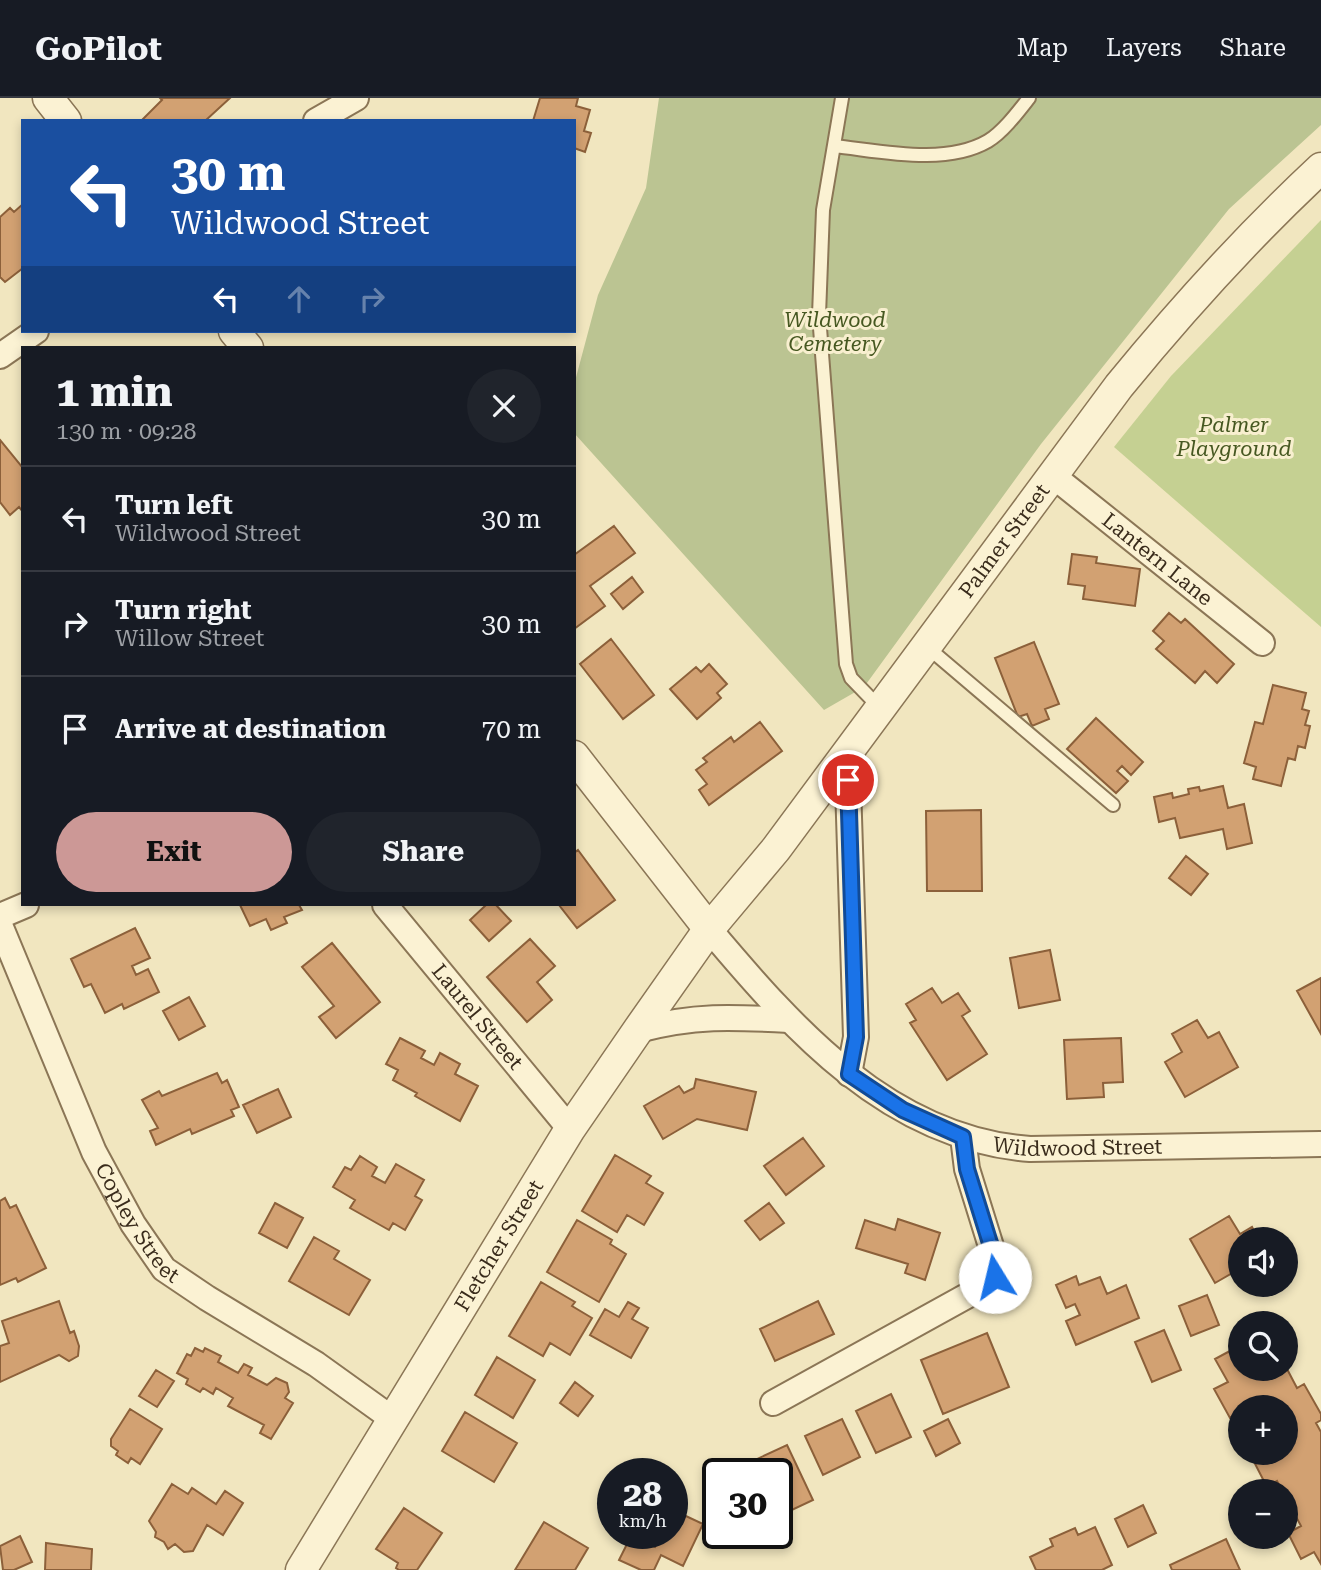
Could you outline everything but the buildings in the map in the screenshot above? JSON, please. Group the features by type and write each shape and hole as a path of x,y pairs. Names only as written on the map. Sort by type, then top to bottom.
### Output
{"street":[{"path":"48,98 64,119"},
{"path":"319,119 356,98"},
{"name":"Palmer Street","path":"709,929 776,849 1052,475 1166,329 1235,253 1321,169"},
{"path":"0,356 33,333"},
{"name":"Lantern Lane","path":"1052,475 1262,643"},
{"path":"847,754 856,1037 849,1074"},
{"name":"Wildwood Street","path":"576,758 709,929 789,1020 849,1074 903,1110 963,1137 1003,1147 1044,1149 1321,1144"},
{"path":"0,916 24,906"},
{"name":"Laurel Street","path":"386,906 570,1129"},
{"name":"Copley Street","path":"0,925 94,1152 134,1224 164,1269 316,1364 394,1420"},
{"name":"Fletcher Street","path":"301,1570 570,1129 709,929"},
{"path":"638,1030 674,1020 716,1015 789,1020"},
{"path":"773,1403 992,1282 996,1270 994,1256 967,1169 963,1137"}],"lane":[{"path":"842,98 823,210 819,315 846,664 851,678 879,707"},
{"path":"834,146 911,153 958,152 989,140 1028,98"},
{"path":"926,646 1113,805"}],"green space":[{"name":"Wildwood Cemetery","path":"659,98 1321,98 1321,125 1229,209 1041,444 864,687 824,710 576,435 576,378 598,295 646,188"},
{"name":"Palmer Playground","path":"1321,220 1321,627 1114,447 1171,376"}],"route":[{"path":"848,780 856,1037 849,1074 903,1110 963,1137 967,1169 994,1256 995,1277"}]}
